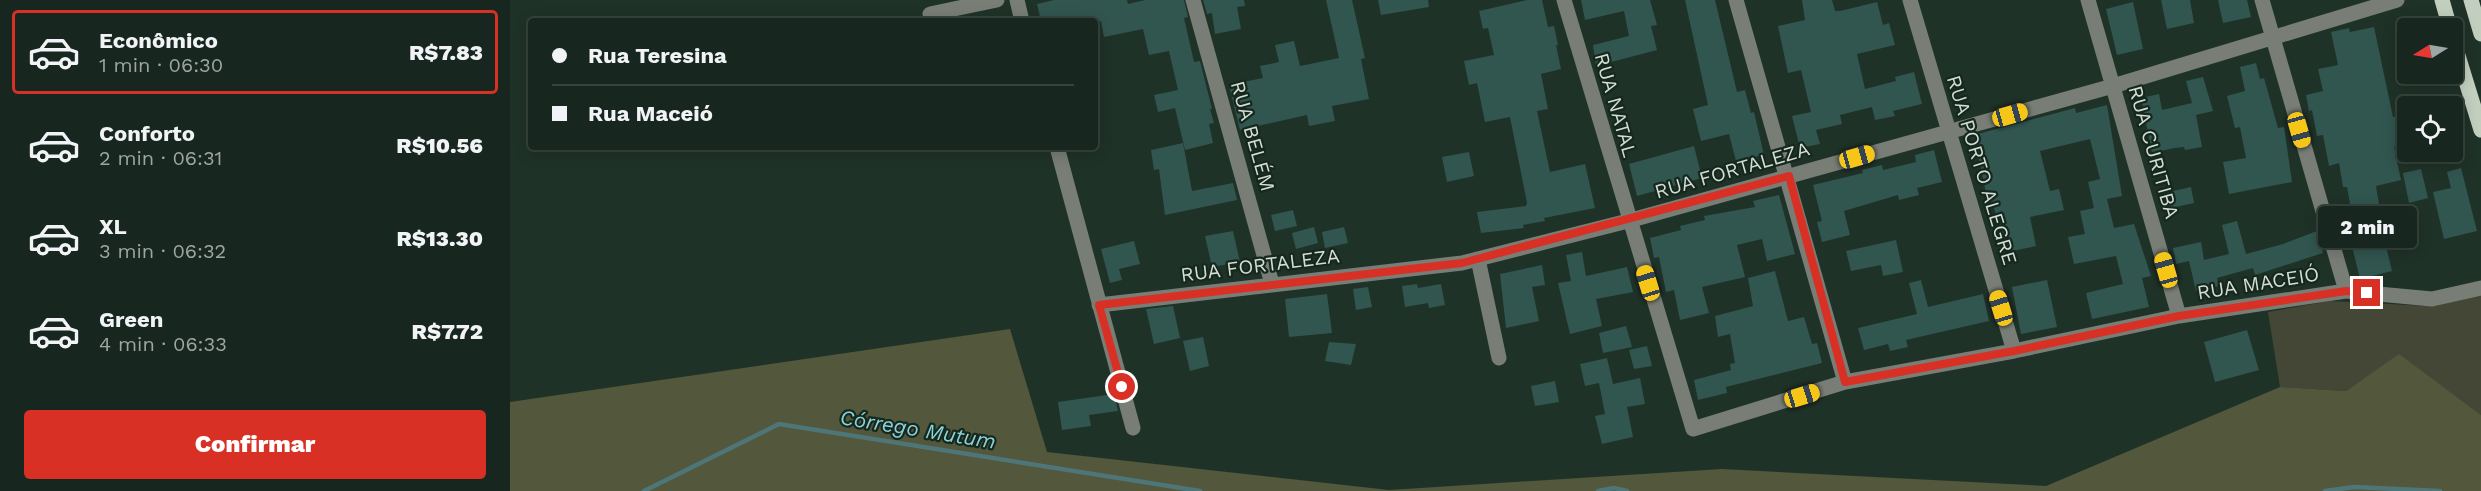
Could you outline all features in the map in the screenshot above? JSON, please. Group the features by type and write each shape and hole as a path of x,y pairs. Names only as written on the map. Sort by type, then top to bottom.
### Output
{"main road":[{"path":"2442,0 2447,18"},
{"path":"2471,0 2481,34"},
{"path":"2463,72 2481,130"}],"street":[{"path":"929,12 997,0"},
{"path":"1017,0 1021,18"},
{"name":"RUA BELÉM","path":"1193,0 1272,284"},
{"name":"RUA NATAL","path":"1564,0 1628,221 1693,429"},
{"path":"1736,0 1789,176 1845,382"},
{"name":"RUA PORTO ALEGRE","path":"1910,0 2014,351"},
{"name":"RUA CURITIBA","path":"2088,0 2179,316"},
{"path":"2262,0 2346,291"},
{"name":"RUA FORTALEZA","path":"1099,305 1478,259 1628,221 2113,86 2397,0"},
{"path":"1058,150 1133,428"},
{"path":"1478,259 1499,358"},
{"name":"RUA MACEIÓ","path":"1693,429 1845,382 2014,351 2179,316 2346,291 2432,299 2481,288"}],"green space":[{"path":"2481,296 2481,415 2399,355 2346,391 2280,387 2268,312 2330,301 2427,306"},
{"path":"1010,329 1047,452 1389,490 1722,469 2046,486 2280,387 2346,391 2399,354 2481,415 2481,491 510,491 510,402"}],"building":[{"path":"1054,0 1127,0 1128,4 1145,0 1184,0 1188,17 1184,18 1194,62 1200,61 1212,109 1210,109 1214,123 1209,124 1213,143 1185,150 1175,108 1158,112 1154,95 1178,90 1169,51 1149,55 1143,29 1104,37 1101,21 1098,21 1098,18 1040,18 1037,4"},
{"path":"1203,0 1244,0 1245,6 1237,7 1241,29 1215,34 1212,13 1207,14"},
{"path":"1326,0 1352,0 1365,58 1361,59 1369,99 1332,106 1335,121 1309,126 1307,115 1240,130 1229,85 1263,78 1260,66 1279,62 1275,45 1294,41 1300,66 1339,58"},
{"path":"1378,0 1428,0 1429,7 1381,15"},
{"path":"1527,0 1542,0 1548,27 1554,26 1558,45 1556,45 1561,69 1541,74 1548,109 1537,111 1550,172 1585,164 1595,208 1544,218 1545,221 1523,225 1524,228 1481,233 1477,212 1526,206 1527,203 1510,117 1485,122 1477,83 1469,85 1464,61 1494,55 1488,28 1483,29 1479,11"},
{"path":"1581,0 1650,0 1657,25 1651,26 1657,50 1596,66 1593,45 1629,36 1624,11 1585,20"},
{"path":"1685,0 1715,0 1737,92 1745,90 1751,113 1754,112 1764,155 1736,161 1729,134 1701,141 1693,109 1708,105"},
{"path":"1802,0 1832,0 1835,11 1877,2 1883,25 1889,23 1895,45 1857,54 1865,89 1896,81 1895,77 1914,72 1922,104 1893,111 1895,116 1875,120 1872,107 1840,115 1842,124 1816,130 1820,144 1800,148 1792,116 1811,112 1801,70 1788,73 1778,26 1805,20"},
{"path":"2161,0 2190,0 2194,23 2167,29"},
{"path":"2218,0 2247,0 2251,17 2223,23"},
{"path":"2133,2 2143,49 2117,55 2106,9"},
{"path":"2374,27 2393,117 2397,116 2397,146 2394,147 2401,180 2376,186 2392,271 2360,279 2353,250 2358,249 2347,187 2343,187 2339,163 2329,166 2323,135 2317,136 2312,110 2309,111 2306,95 2323,91 2318,69 2338,65 2331,32 2349,28 2350,32"},
{"path":"2256,63 2260,79 2264,78 2278,128 2284,127 2292,182 2229,194 2223,162 2246,158 2240,127 2235,128 2227,96 2245,91 2240,67"},
{"path":"2203,77 2213,111 2196,115 2202,147 2185,150 2184,147 2174,148 2152,153 2141,98 2159,94 2162,110 2192,103 2186,81"},
{"path":"2107,105 2122,196 2107,199 2114,228 2134,224 2151,276 2142,278 2149,307 2092,319 2086,293 2123,284 2116,256 2074,264 2068,237 2085,234 2080,211 2094,208 2088,182 2100,179 2090,139 2040,151 2050,191 2059,189 2064,210 2030,217 2036,246 2008,252 1992,202 1988,203 1974,135 2075,108 2076,113"},
{"path":"1183,143 1192,191 1233,183 1237,200 1165,215 1159,169 1154,170 1151,150"},
{"path":"1694,146 1702,178 1637,196 1629,164"},
{"path":"1934,150 1942,182 1917,188 1919,195 1899,200 1898,195 1844,211 1850,235 1822,242 1817,222 1822,221 1813,185 1863,173 1862,170 1882,165 1883,170 1916,162 1915,155"},
{"path":"1469,152 1474,176 1447,182 1442,157"},
{"path":"2461,168 2477,231 2444,239 2433,192 2451,188 2447,172"},
{"path":"2421,169 2428,198 2409,203 2403,173"},
{"path":"2191,187 2194,203 2167,209 2164,193"},
{"path":"1779,195 1795,254 1767,261 1762,239 1737,245 1745,277 1702,287 1709,313 1680,320 1674,290 1666,292 1659,257 1654,258 1650,238 1681,230 1680,226 1705,220 1704,216 1755,207 1753,201"},
{"path":"1293,210 1297,226 1275,231 1271,215"},
{"path":"2237,221 2246,254 2283,244 2317,231 2323,253 2255,275 2253,268 2217,278 2219,286 2196,291 2189,261 2176,264 2173,248 2201,242 2204,260 2229,254 2222,225"},
{"path":"1314,227 1318,243 1296,249 1292,233"},
{"path":"1344,227 1348,243 1325,248 1322,232"},
{"path":"1233,231 1240,262 1212,267 1205,236"},
{"path":"1896,240 1903,272 1883,276 1881,265 1851,271 1846,251"},
{"path":"1134,241 1140,264 1119,269 1122,280 1110,283 1101,249"},
{"path":"1582,252 1586,276 1627,267 1633,292 1596,299 1602,326 1570,334 1558,283 1571,281 1566,255"},
{"path":"1542,265 1545,285 1532,287 1539,321 1506,328 1500,274"},
{"path":"1775,271 1788,321 1804,317 1812,344 1817,343 1822,363 1726,387 1727,393 1698,400 1694,380 1731,370 1730,364 1735,363 1730,334 1718,337 1715,316 1753,306 1748,278"},
{"path":"1921,280 1928,307 1983,294 1989,321 1906,340 1908,347 1890,351 1888,344 1864,350 1858,328 1917,314 1909,283"},
{"path":"2047,280 2057,327 2021,334 2012,287"},
{"path":"1417,284 1418,288 1441,284 1445,305 1429,308 1428,303 1405,307 1402,286"},
{"path":"1368,287 1372,307 1356,310 1353,289"},
{"path":"1327,294 1332,333 1289,337 1285,299"},
{"path":"1173,306 1180,338 1154,344 1146,309"},
{"path":"1626,326 1632,347 1603,353 1599,333"},
{"path":"2247,330 2259,370 2215,382 2204,342"},
{"path":"1203,337 1209,366 1190,371 1183,341"},
{"path":"1329,342 1356,344 1351,365 1325,361"},
{"path":"1647,346 1652,366 1634,369 1629,350"},
{"path":"1607,358 1613,384 1640,378 1645,404 1627,407 1633,437 1602,444 1595,416 1605,414 1599,383 1585,386 1580,364"},
{"path":"1555,381 1559,402 1535,406 1531,386"},
{"path":"1114,394 1118,411 1089,415 1091,426 1062,430 1058,402"}],"waterway":[{"name":"Córrego Mutum","path":"644,491 779,424 1200,491"},
{"name":"Córrego Mutum","path":"2325,491 2354,487 2440,491"},
{"name":"Córrego Mutum","path":"1598,491 1614,488 1627,491"}],"route":[{"path":"1122,387 1099,305 1462,263 1628,221 1789,176 1845,382 2014,351 2179,316 2346,291 2367,293"}]}
